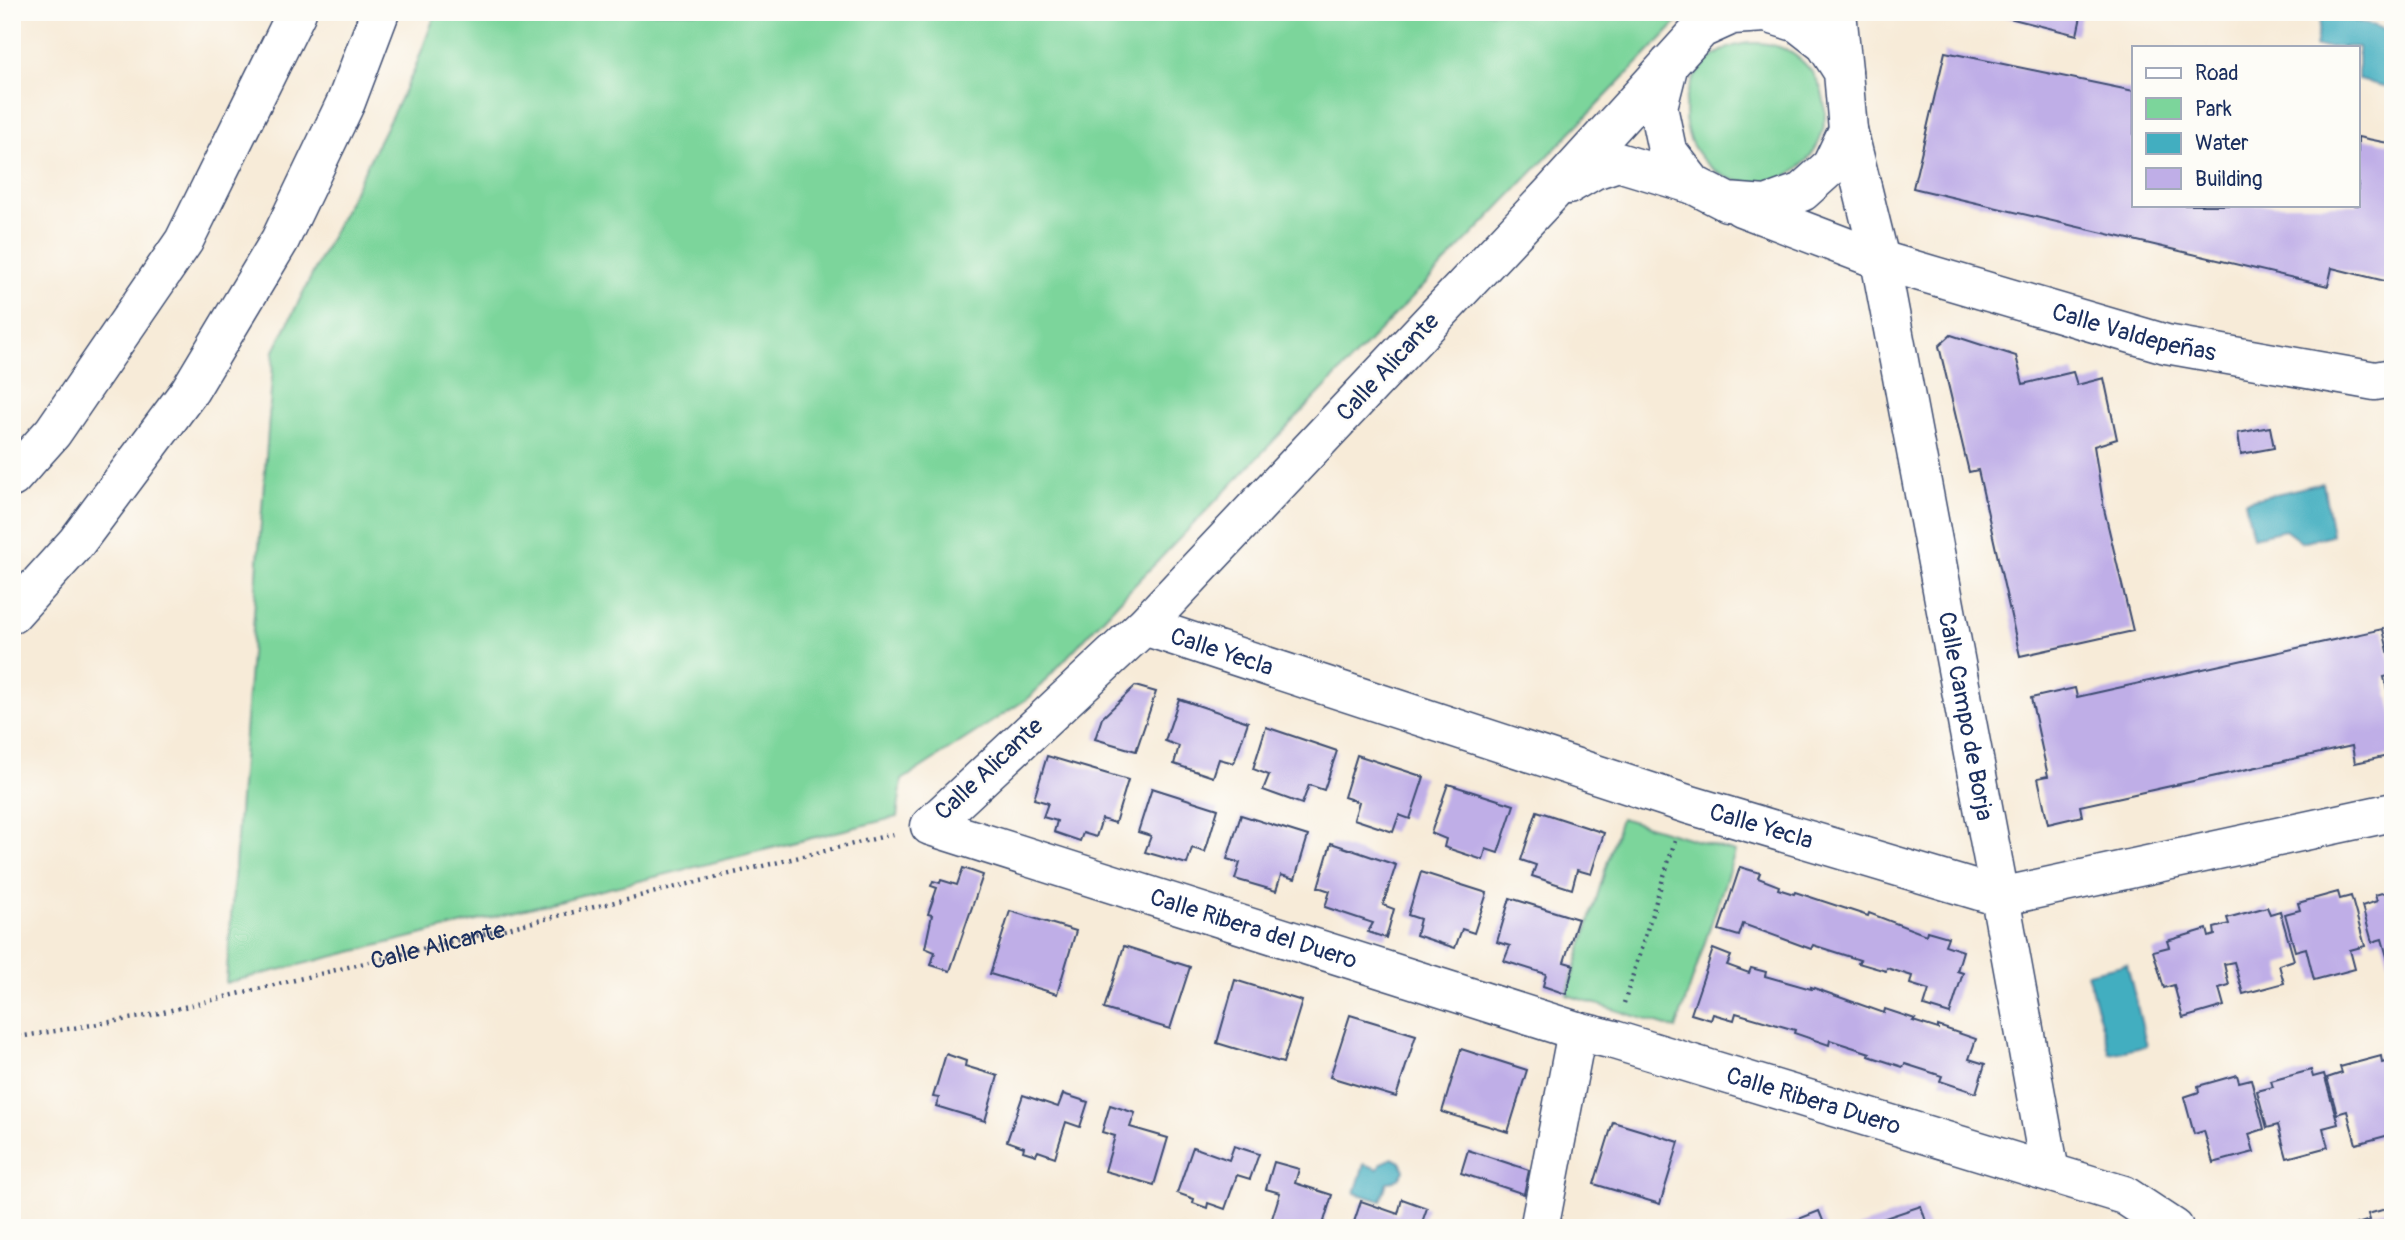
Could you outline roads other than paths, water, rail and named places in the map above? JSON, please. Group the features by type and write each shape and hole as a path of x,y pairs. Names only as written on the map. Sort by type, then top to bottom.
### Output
{"street":[{"path":"12,478 53,432 184,241 297,12"},
{"path":"12,614 76,543 190,390 279,240 346,102 380,12"},
{"path":"1837,12 1848,130 1880,260"},
{"path":"1843,72 1825,44 1798,23 1766,13 1732,15 1710,21 1669,64 1658,107 1667,150 1711,193 1766,205 1802,192 1832,166 1848,130"},
{"name":"Calle Alicante","path":"930,826 1144,625 1551,194 1669,64"},
{"name":"Calle Alicante","path":"1551,194 1594,170 1618,162 1711,193"},
{"name":"Calle Valdepeñas","path":"1711,193 1880,260 2166,344 2375,380 2393,377"},
{"name":"Calle Campo de Borja","path":"1880,260 2050,1172"},
{"name":"Calle Yecla","path":"1144,625 1687,803 2000,897 2393,812"},
{"name":"Calle Ribera del Duero","path":"930,826 1577,1031"},
{"path":"1540,1224 1577,1031"},
{"name":"Calle Ribera Duero","path":"1577,1031 2124,1195 2174,1228"}],"water":[{"path":"2322,12 2393,31 2393,88 2360,80 2360,46 2315,46"},
{"path":"2323,483 2332,535 2301,542 2285,530 2253,537 2245,501"},
{"path":"2127,964 2147,1046 2110,1054 2087,973"},
{"path":"1392,1158 1400,1162 1404,1170 1397,1179 1387,1182 1381,1201 1355,1193 1364,1164 1378,1169 1381,1163"}]}
